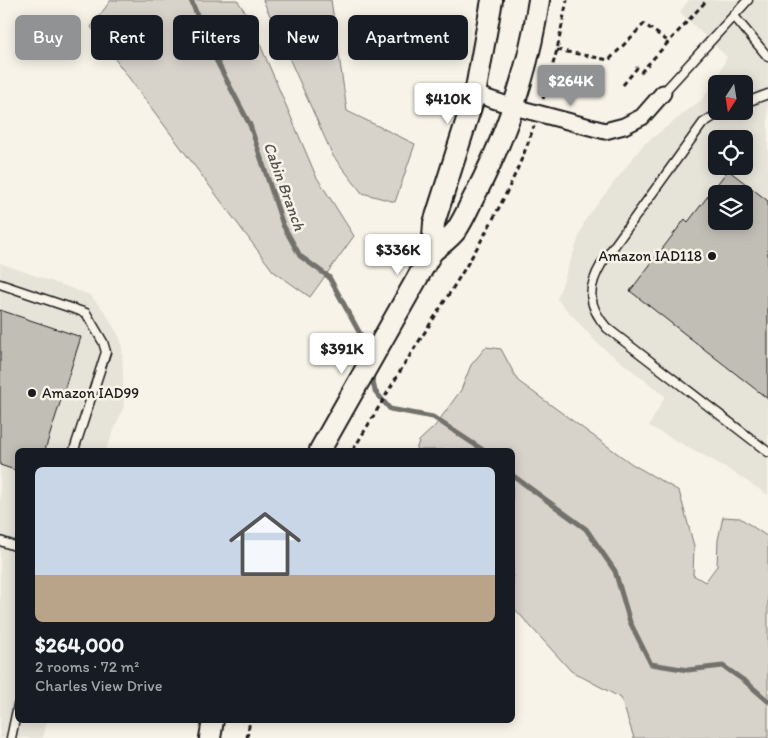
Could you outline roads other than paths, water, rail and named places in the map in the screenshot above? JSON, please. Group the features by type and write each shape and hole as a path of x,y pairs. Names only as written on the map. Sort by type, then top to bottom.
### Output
{"main road":[{"path":"432,252 434,222 475,94 492,0"},
{"path":"321,448 432,252 456,230 505,133 534,36 539,0"},
{"path":"210,738 212,723"}],"street":[{"path":"475,94 514,107 605,131 624,126 642,116 663,93"}],"lane":[{"path":"663,93 748,0"},
{"path":"734,16 768,57"},
{"path":"753,100 768,94"},
{"path":"708,120 704,123 602,262 594,276 592,306 607,328 768,452"},
{"path":"0,284 86,313 103,342 106,352 75,448"},
{"path":"0,541 15,546"},
{"path":"11,738 15,719"}],"waterway":[{"name":"Cabin Branch","path":"191,0 212,52 250,125 283,225 300,256 329,277 364,341 367,355"},
{"name":"Cabin Branch","path":"371,373 375,391 390,409 433,417 480,448"},
{"name":"Cabin Branch","path":"515,477 586,529 615,571 630,622 651,664 688,670 723,666 768,701"}],"place":[{"name":"Amazon IAD118","path":"712,256"},
{"name":"Amazon IAD99","path":"32,393"}]}
